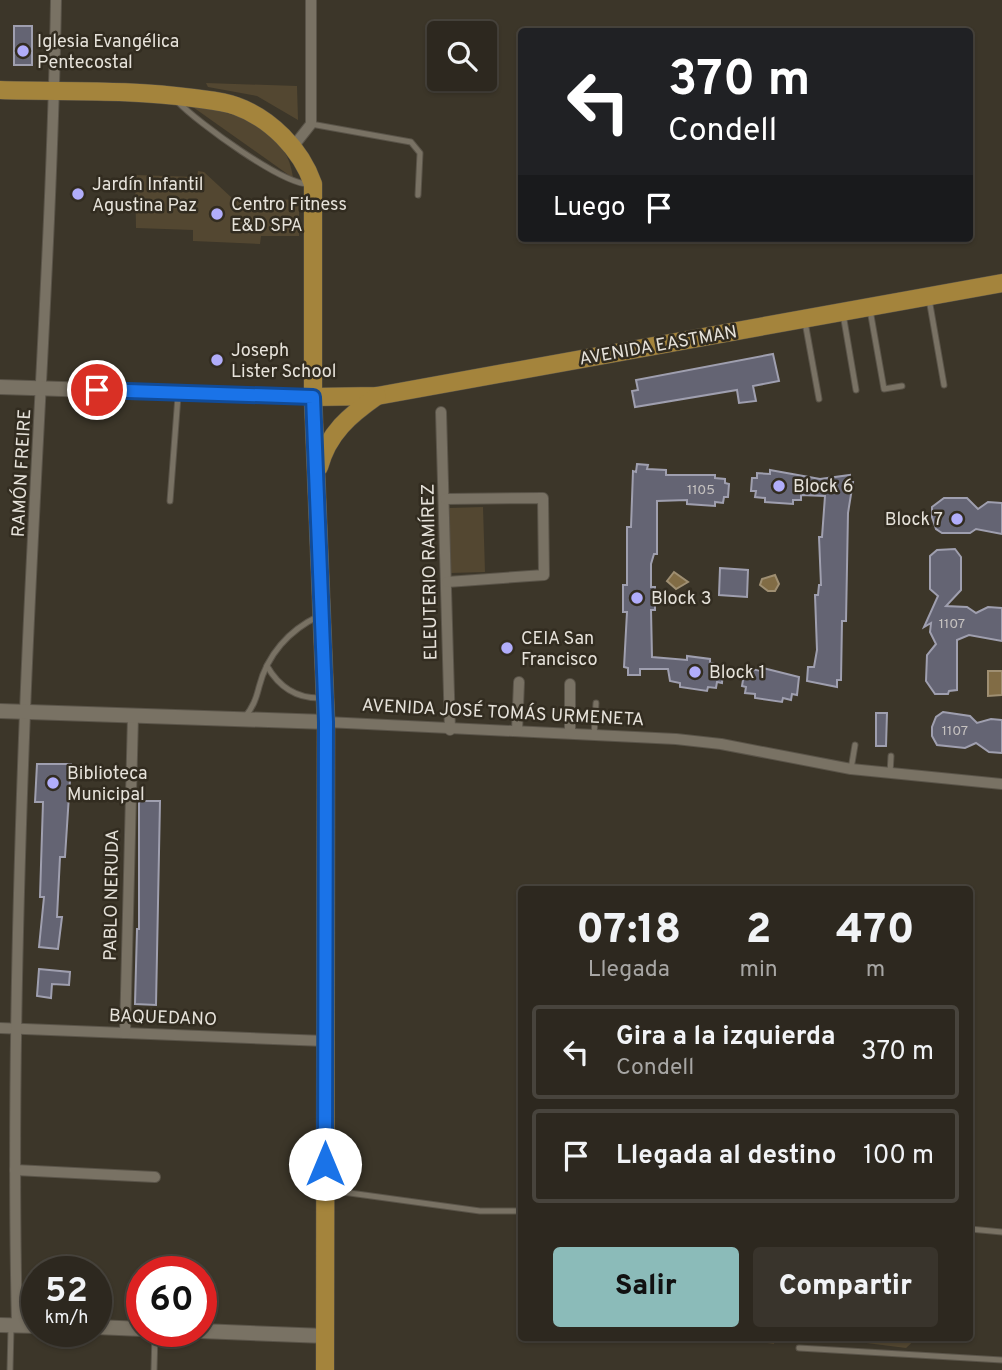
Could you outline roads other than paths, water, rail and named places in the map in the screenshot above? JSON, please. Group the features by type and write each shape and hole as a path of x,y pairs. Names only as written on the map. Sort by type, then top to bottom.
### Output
{"main road":[{"path":"0,90 173,96 232,104 268,124 292,148 304,164 313,184 313,397 326,722 325,1370"},
{"name":"AVENIDA EASTMAN","path":"313,397 377,396 1002,283"},
{"path":"317,484 322,458 334,434 352,414 377,396"}],"street":[{"name":"RAMÓN FREIRE","path":"9,1325 25,712 43,388 56,0"},
{"path":"292,148 311,124 311,0"},
{"path":"0,387 313,397"},
{"name":"ELEUTERIO RAMÍREZ","path":"441,412 450,730"},
{"path":"445,499 543,498 544,575 447,582"},
{"path":"517,731 519,682"},
{"path":"570,684 570,733"},
{"name":"AVENIDA JOSÉ TOMÁS URMENETA","path":"0,711 570,733 721,744 851,769 1002,784"},
{"name":"PABLO NERUDA","path":"125,1033 133,716"},
{"name":"BAQUEDANO","path":"0,1028 325,1041"},
{"path":"15,1170 155,1177"},
{"path":"217,1332 325,1336"}],"lane":[{"path":"173,96 192,117 289,181 313,184"},
{"path":"311,124 411,142 420,153 418,195"},
{"path":"929,297 944,386"},
{"path":"869,307 884,389 902,386"},
{"path":"843,312 856,390"},
{"path":"804,319 819,399"},
{"path":"170,501 178,392"},
{"path":"243,720 254,704 267,666 291,634 322,615"},
{"path":"267,666 278,681 293,692 325,698"},
{"path":"594,735 596,703"},
{"path":"851,769 855,746"},
{"path":"890,774 891,756"},
{"path":"325,1189 480,1210 518,1211"},
{"path":"973,1229 1002,1232"},
{"path":"9,1325 10,1370"},
{"path":"154,1370 155,1347"},
{"path":"799,1348 1002,1360"}],"place":[{"name":"Iglesia Evangélica Pentecostal","path":"23,51"},
{"name":"Jardín Infantil Agustina Paz","path":"78,194"},
{"name":"Centro Fitness E&D SPA","path":"217,214"},
{"name":"Joseph Lister School","path":"217,360"},
{"name":"Block 6","path":"779,486"},
{"name":"Block 7","path":"957,519"},
{"name":"Block 3","path":"637,598"},
{"name":"CEIA San Francisco","path":"507,648"},
{"name":"Block 1","path":"695,672"},
{"name":"Biblioteca Municipal","path":"53,783"}]}
